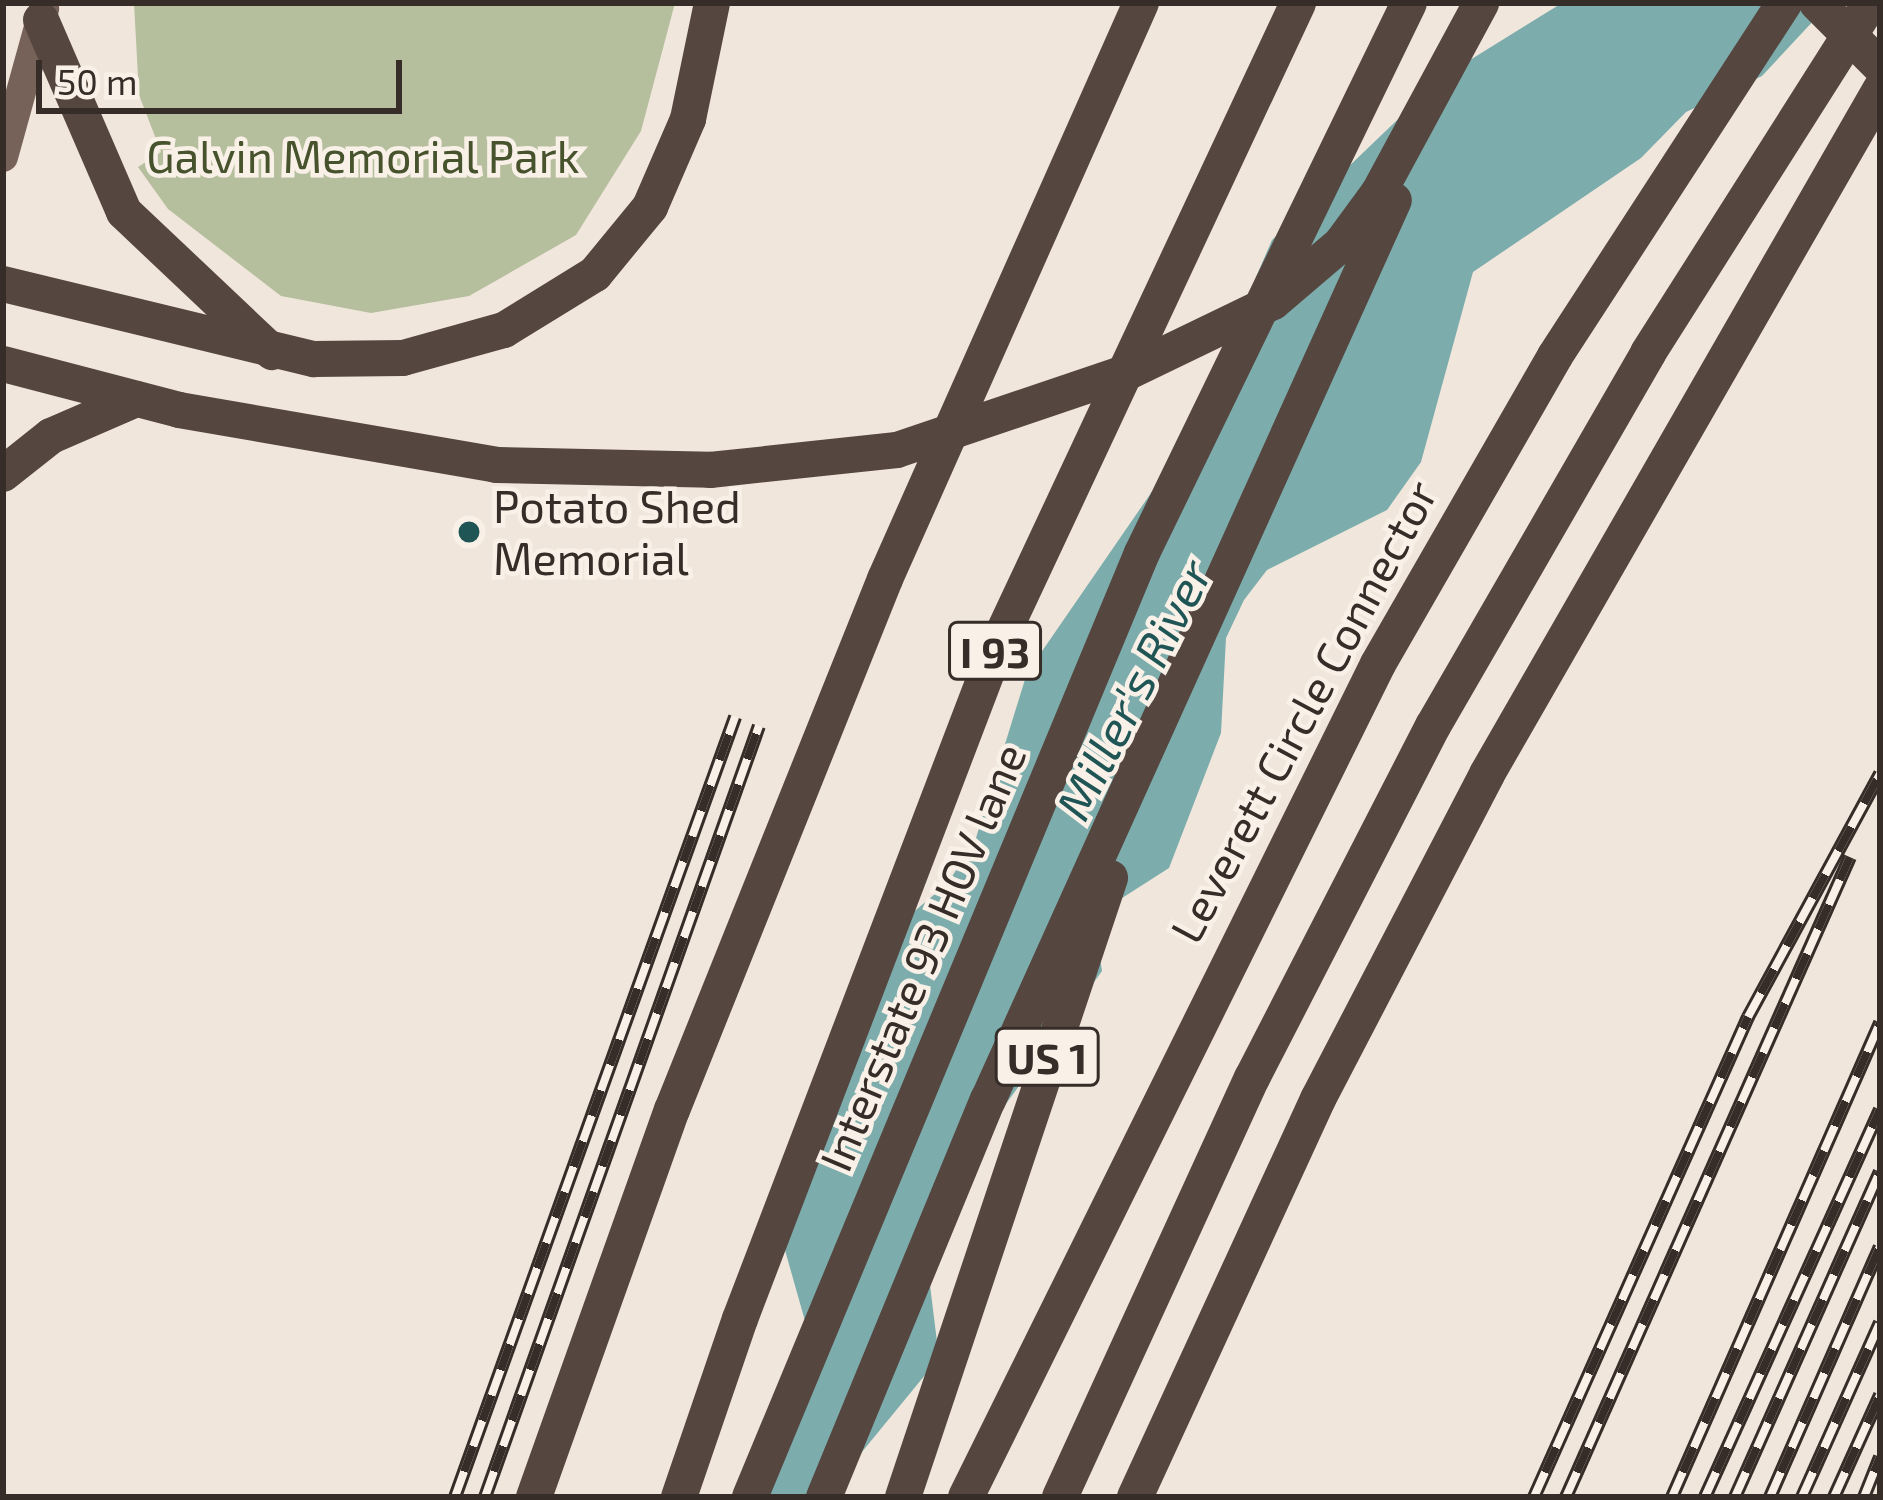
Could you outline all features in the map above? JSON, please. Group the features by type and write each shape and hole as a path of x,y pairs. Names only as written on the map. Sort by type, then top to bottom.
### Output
{"highway":[{"path":"3,284 274,354 430,353 574,291 664,182 712,3"},
{"path":"534,1497 672,1110 885,579 1141,3"},
{"name":"I 93","path":"679,1497 740,1319 997,646 1298,3"},
{"name":"Interstate 93 HOV lane","path":"750,1497 1142,554 1409,3"},
{"path":"3,364 136,399 453,460 766,467 962,432 1187,347 1273,302 1341,244 1413,137 1480,3"},
{"path":"824,1497 1202,620 1492,3"},
{"name":"Leverett Circle Connector","path":"966,1497 1388,645 1555,356 1784,3"},
{"path":"1817,3 1880,66"},
{"path":"1060,1497 1252,1078 1422,746 1648,353 1870,3"},
{"path":"43,11 124,212 274,354"},
{"path":"1135,1497 1318,1100 1487,774 1880,90"},
{"path":"3,474 51,436 136,399"},
{"name":"US 1","path":"903,1497 1202,620"},
{"path":"986,1497 1063,1298"},
{"path":"705,1497 740,1319"}],"main road":[{"path":"3,157 43,11"}],"green space":[{"name":"Galvin Memorial Park","path":"134,3 675,3 641,131 576,235 469,296 371,313 281,296 168,209 138,167 161,152 139,95"}],"water":[{"name":"Miller's River","path":"1562,3 1830,3 1762,76 1686,112 1641,158 1473,272 1421,462 1387,510 1267,570 1244,600 1226,638 1221,733 1169,868 1119,900 1098,944 1102,971 995,1119 928,1269 939,1358 825,1497 749,1497 805,1321 783,1243 904,920 948,883 976,838 1027,673 1182,448 1272,240 1441,78"}],"railway":[{"path":"455,1497 735,717"},
{"path":"485,1497 759,726"},
{"path":"1534,1497 1748,1017 1880,774"},
{"path":"1566,1497 1850,857"},
{"path":"1672,1497 1880,1023"},
{"path":"1705,1497 1880,1110"},
{"path":"1735,1497 1880,1172"},
{"path":"1770,1497 1880,1247"},
{"path":"1802,1497 1880,1323"},
{"path":"1834,1497 1880,1395"},
{"path":"1864,1497 1880,1457"}],"place":[{"name":"Potato Shed Memorial","path":"469,532"}]}
